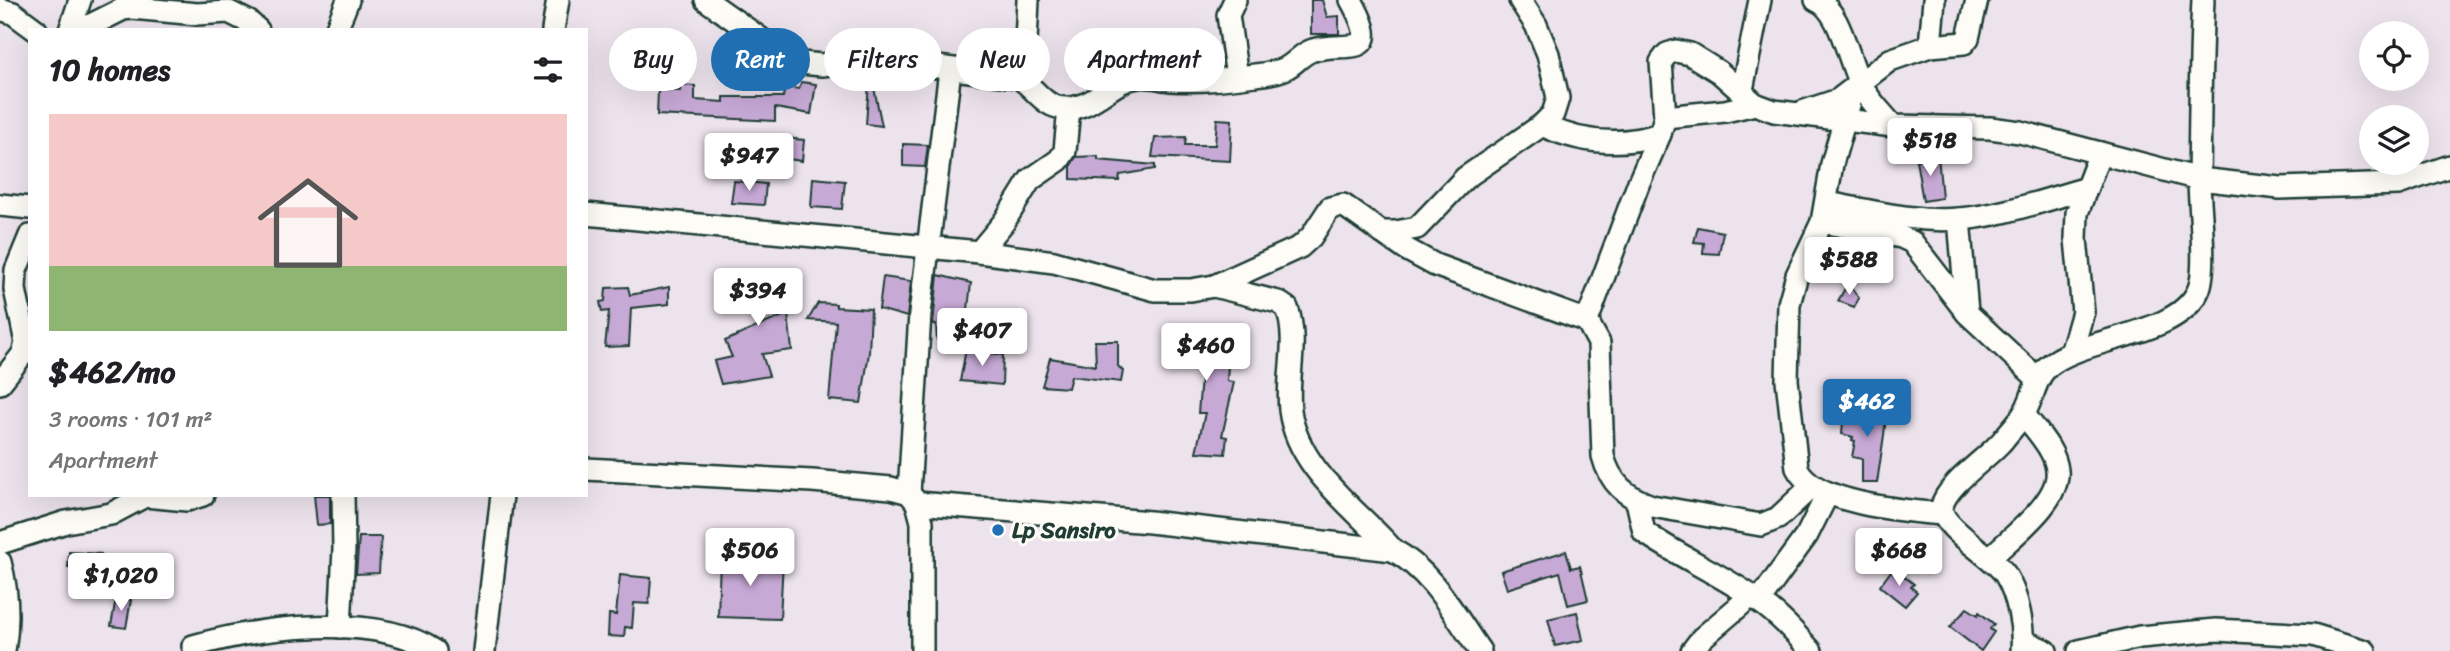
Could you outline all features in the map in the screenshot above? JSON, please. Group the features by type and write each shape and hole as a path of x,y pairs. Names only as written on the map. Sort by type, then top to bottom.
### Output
{"street":[{"path":"71,28 80,0"},
{"path":"337,28 348,0"},
{"path":"553,28 558,0"},
{"path":"706,0 781,53 801,63 822,65 873,59 956,71"},
{"path":"1027,28 1028,0"},
{"path":"1235,0 1228,15 1237,77"},
{"path":"1034,91 1044,102 1069,108 1088,103 1135,77 1203,80 1286,68 1314,49 1353,48 1360,44 1363,30 1351,0"},
{"path":"1381,232 1416,228 1465,178 1542,125 1553,114 1558,98 1548,54 1536,25 1520,0"},
{"path":"1749,97 1760,0"},
{"path":"1930,46 1934,0"},
{"path":"1800,113 1830,103 1857,88 1890,60 1930,46 1956,45 1968,38 1977,0"},
{"path":"2046,651 2023,646 2014,593 2005,574 1990,558 1947,523 1942,514 1942,506 1954,488 2001,443 2024,414 2038,379 2050,364 2072,351 2147,328 2188,307 2199,290 2202,274 2199,179 2203,0"},
{"path":"1820,1 1834,16 1857,88 1893,126"},
{"path":"84,28 124,4 169,21 229,12 238,15 255,28"},
{"path":"9,7 34,28"},
{"path":"1587,321 1662,126 1661,62 1667,54 1676,51 1690,54 1719,72 1749,97 1774,111 1893,126 1990,128 2020,132 2199,179 2280,188 2370,186 2398,184 2450,166"},
{"path":"922,651 922,522 913,498 920,314 950,70"},
{"path":"1857,88 1832,164 1825,212 1797,275 1789,304 1789,405 1797,468 1801,477 1820,489 1905,510 1942,514"},
{"path":"1542,125 1575,138 1598,142 1642,140 1662,126 1725,111 1749,97"},
{"path":"979,252 1004,222 1030,180 1059,160 1065,152 1069,108"},
{"path":"2072,351 2083,312 2076,239 2077,213 2100,153"},
{"path":"1825,212 1959,219 1999,212 2084,189"},
{"path":"0,205 28,208"},
{"path":"588,214 979,252 1054,262 1155,290 1191,290 1214,286 1300,247 1311,237 1329,208 1343,205 1435,265 1587,321 1594,329 1599,343 1603,456 1615,483 1637,501 1761,525 1778,518 1820,489"},
{"path":"1825,212 1912,242 1967,313 2038,379"},
{"path":"1959,219 1967,313"},
{"path":"0,383 23,355 26,343 17,298 16,270 28,241"},
{"path":"1214,286 1278,302 1287,308 1293,334 1290,411 1296,433 1320,474 1394,550 1405,557 1432,584 1480,651"},
{"path":"1990,558 2047,503 2056,484 2057,469 2052,453 2024,414"},
{"path":"588,469 891,488 913,498 1394,550"},
{"path":"1692,651 1702,638 1755,598 1807,535 1820,489"},
{"path":"0,543 66,522 111,514 143,497"},
{"path":"156,497 187,500 197,497"},
{"path":"340,628 344,548 343,497"},
{"path":"484,651 502,497"},
{"path":"1637,501 1644,532 1680,557 1755,598 1791,629 1811,651"},
{"path":"0,562 6,589 8,629 4,651"},
{"path":"193,646 250,634 340,628 413,638 435,651"},
{"path":"2079,651 2140,637 2184,642 2216,630 2293,632 2313,635 2365,651"}],"building":[{"path":"1311,0 1322,0 1327,17 1339,16 1339,34 1311,34"},
{"path":"810,83 816,84 811,114 775,108 775,121 657,115 658,91 695,91 695,100 724,102 724,97 783,97 784,91 810,91"},
{"path":"868,91 875,91 882,126 866,124"},
{"path":"1217,119 1232,120 1230,161 1152,157 1155,138 1186,137 1185,145 1215,145"},
{"path":"775,137 804,140 802,161 773,157"},
{"path":"903,144 928,145 925,167 903,166"},
{"path":"1938,155 1942,198 1923,201 1916,160"},
{"path":"1098,156 1098,160 1155,165 1155,169 1120,175 1119,181 1071,179 1071,165 1076,157"},
{"path":"813,178 845,181 842,209 811,207"},
{"path":"734,181 766,184 764,205 731,203"},
{"path":"1698,227 1723,232 1719,254 1703,253 1704,243 1694,242"},
{"path":"760,270 792,273 793,314 788,314 792,350 762,354 769,376 721,384 714,361 732,357 725,341 787,314 720,309 719,291 759,297"},
{"path":"938,275 971,283 964,343 937,340 936,325 933,324"},
{"path":"883,277 911,281 907,317 879,309"},
{"path":"1848,283 1859,298 1854,307 1838,301"},
{"path":"628,287 630,295 669,287 669,304 631,308 629,346 605,347 609,311 602,312 600,302 605,301 606,288"},
{"path":"818,303 871,309 869,353 861,403 829,400 836,322 808,320"},
{"path":"1175,324 1209,328 1207,347 1229,349 1227,381 1234,382 1222,436 1227,437 1225,454 1196,452 1205,413 1198,413 1202,366 1168,363"},
{"path":"1095,341 1118,341 1118,366 1123,371 1121,382 1071,376 1068,388 1042,386 1050,358 1096,366"},
{"path":"966,349 1003,355 1002,385 960,381"},
{"path":"1870,409 1887,409 1877,483 1862,483 1862,459 1852,457 1855,441 1852,440 1853,437 1842,434 1844,410 1869,413"},
{"path":"314,497 330,497 330,524 317,525"},
{"path":"359,537 381,537 379,573 356,574"},
{"path":"1566,551 1571,568 1580,566 1588,600 1568,605 1560,572 1507,589 1501,571"},
{"path":"69,552 101,554 99,569 68,567"},
{"path":"720,557 783,560 780,619 718,617"},
{"path":"1891,571 1899,576 1901,574 1914,584 1911,587 1917,592 1905,606 1880,586"},
{"path":"620,575 651,578 649,604 634,603 632,628 625,627 624,637 608,636 609,614 616,615"},
{"path":"116,598 131,600 126,628 111,626"},
{"path":"1967,608 1978,615 1979,612 1994,624 1990,629 1994,632 1981,651 1950,627"},
{"path":"1577,612 1583,640 1555,646 1548,619"}],"place":[{"name":"Lp Sansiro","path":"998,530"}]}
